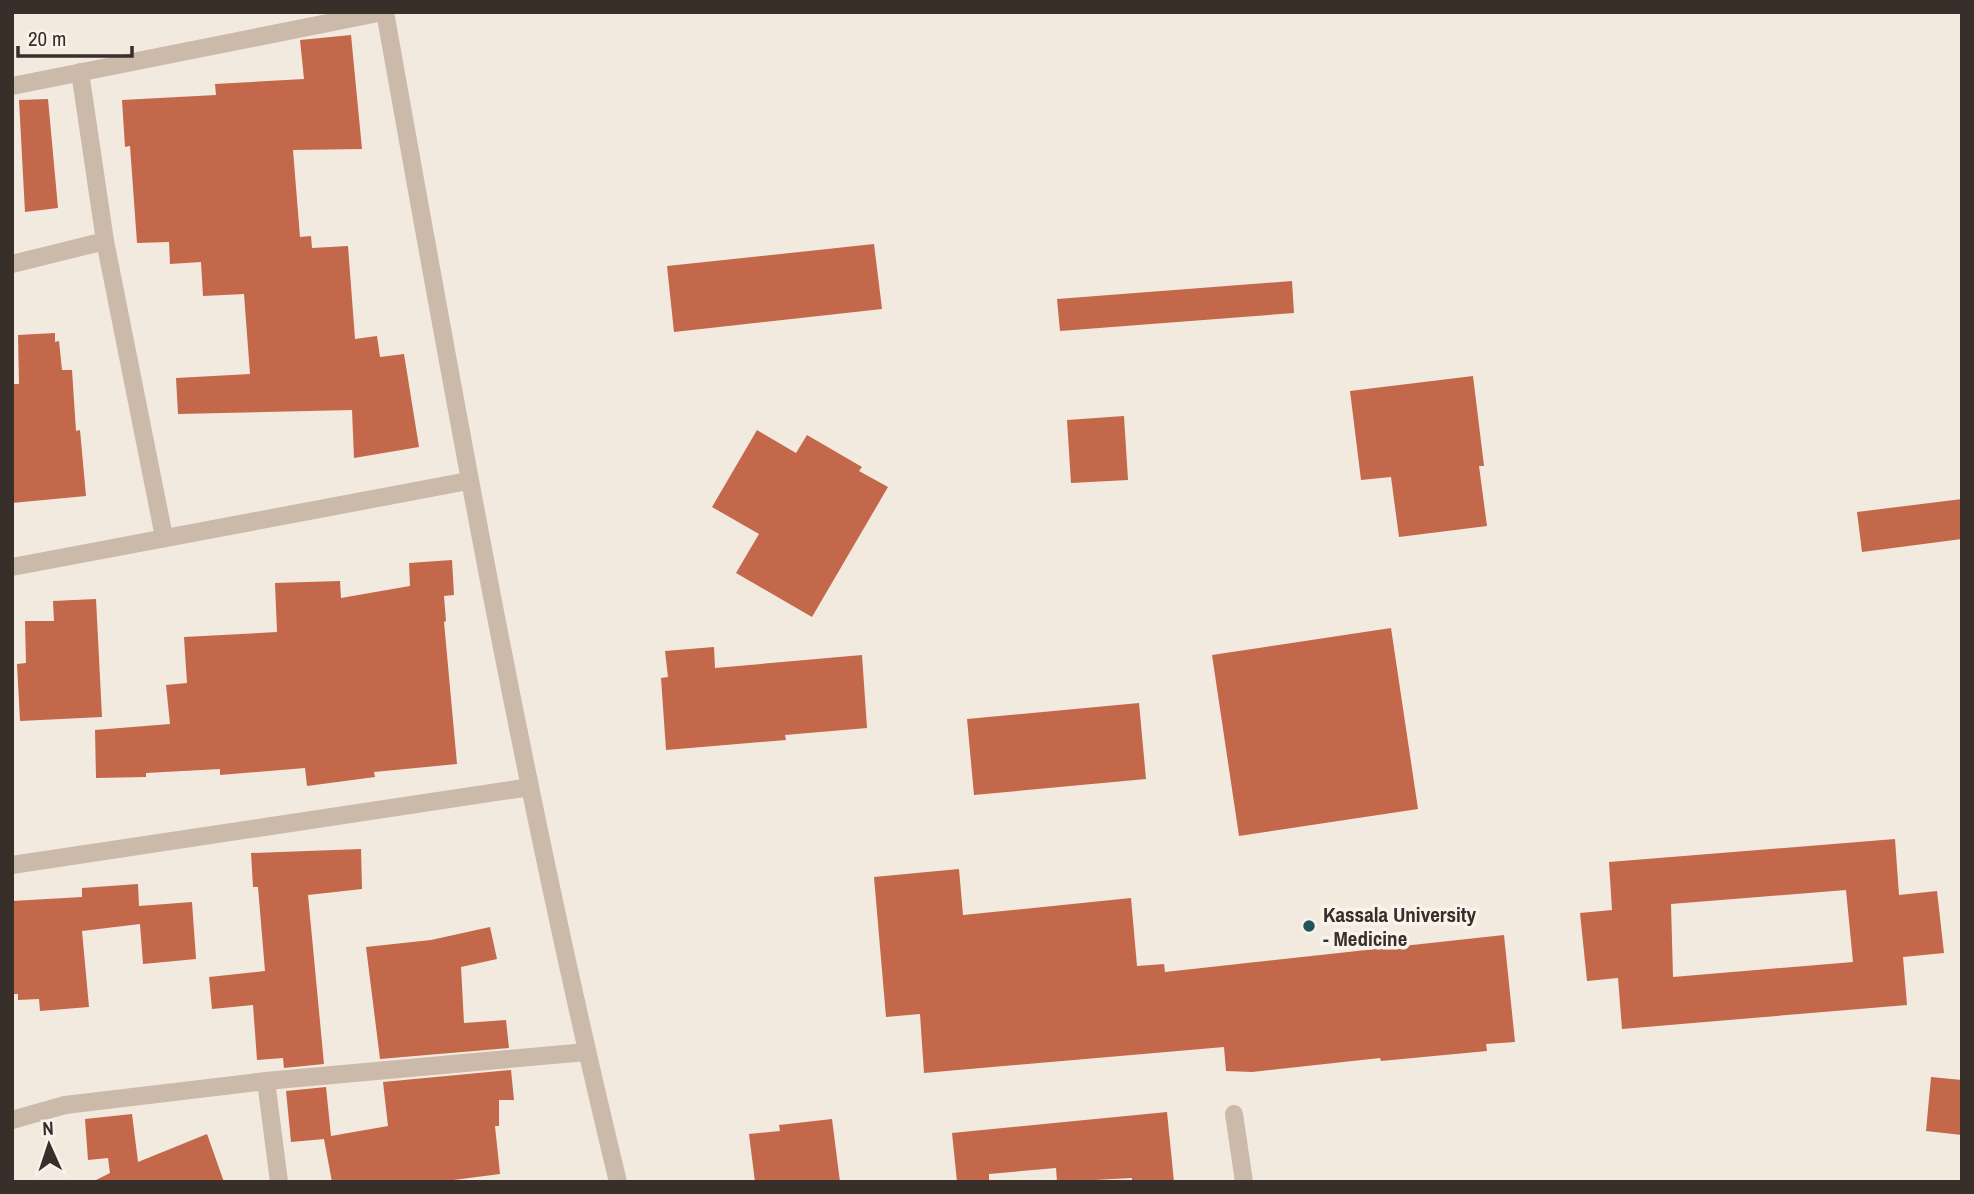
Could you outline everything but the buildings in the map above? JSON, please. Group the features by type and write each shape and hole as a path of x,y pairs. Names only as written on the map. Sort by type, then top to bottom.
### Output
{"street":[{"path":"12,86 384,12 468,481 586,1052 618,1182"},
{"path":"80,72 105,241 164,537"},
{"path":"12,264 105,241"},
{"path":"12,567 468,481"},
{"path":"12,865 530,787"},
{"path":"12,1120 65,1105 266,1081 586,1052"},
{"path":"266,1081 279,1182"},
{"path":"1234,1114 1244,1182"}],"place":[{"name":"Kassala University - Medicine","path":"1309,926"}]}
